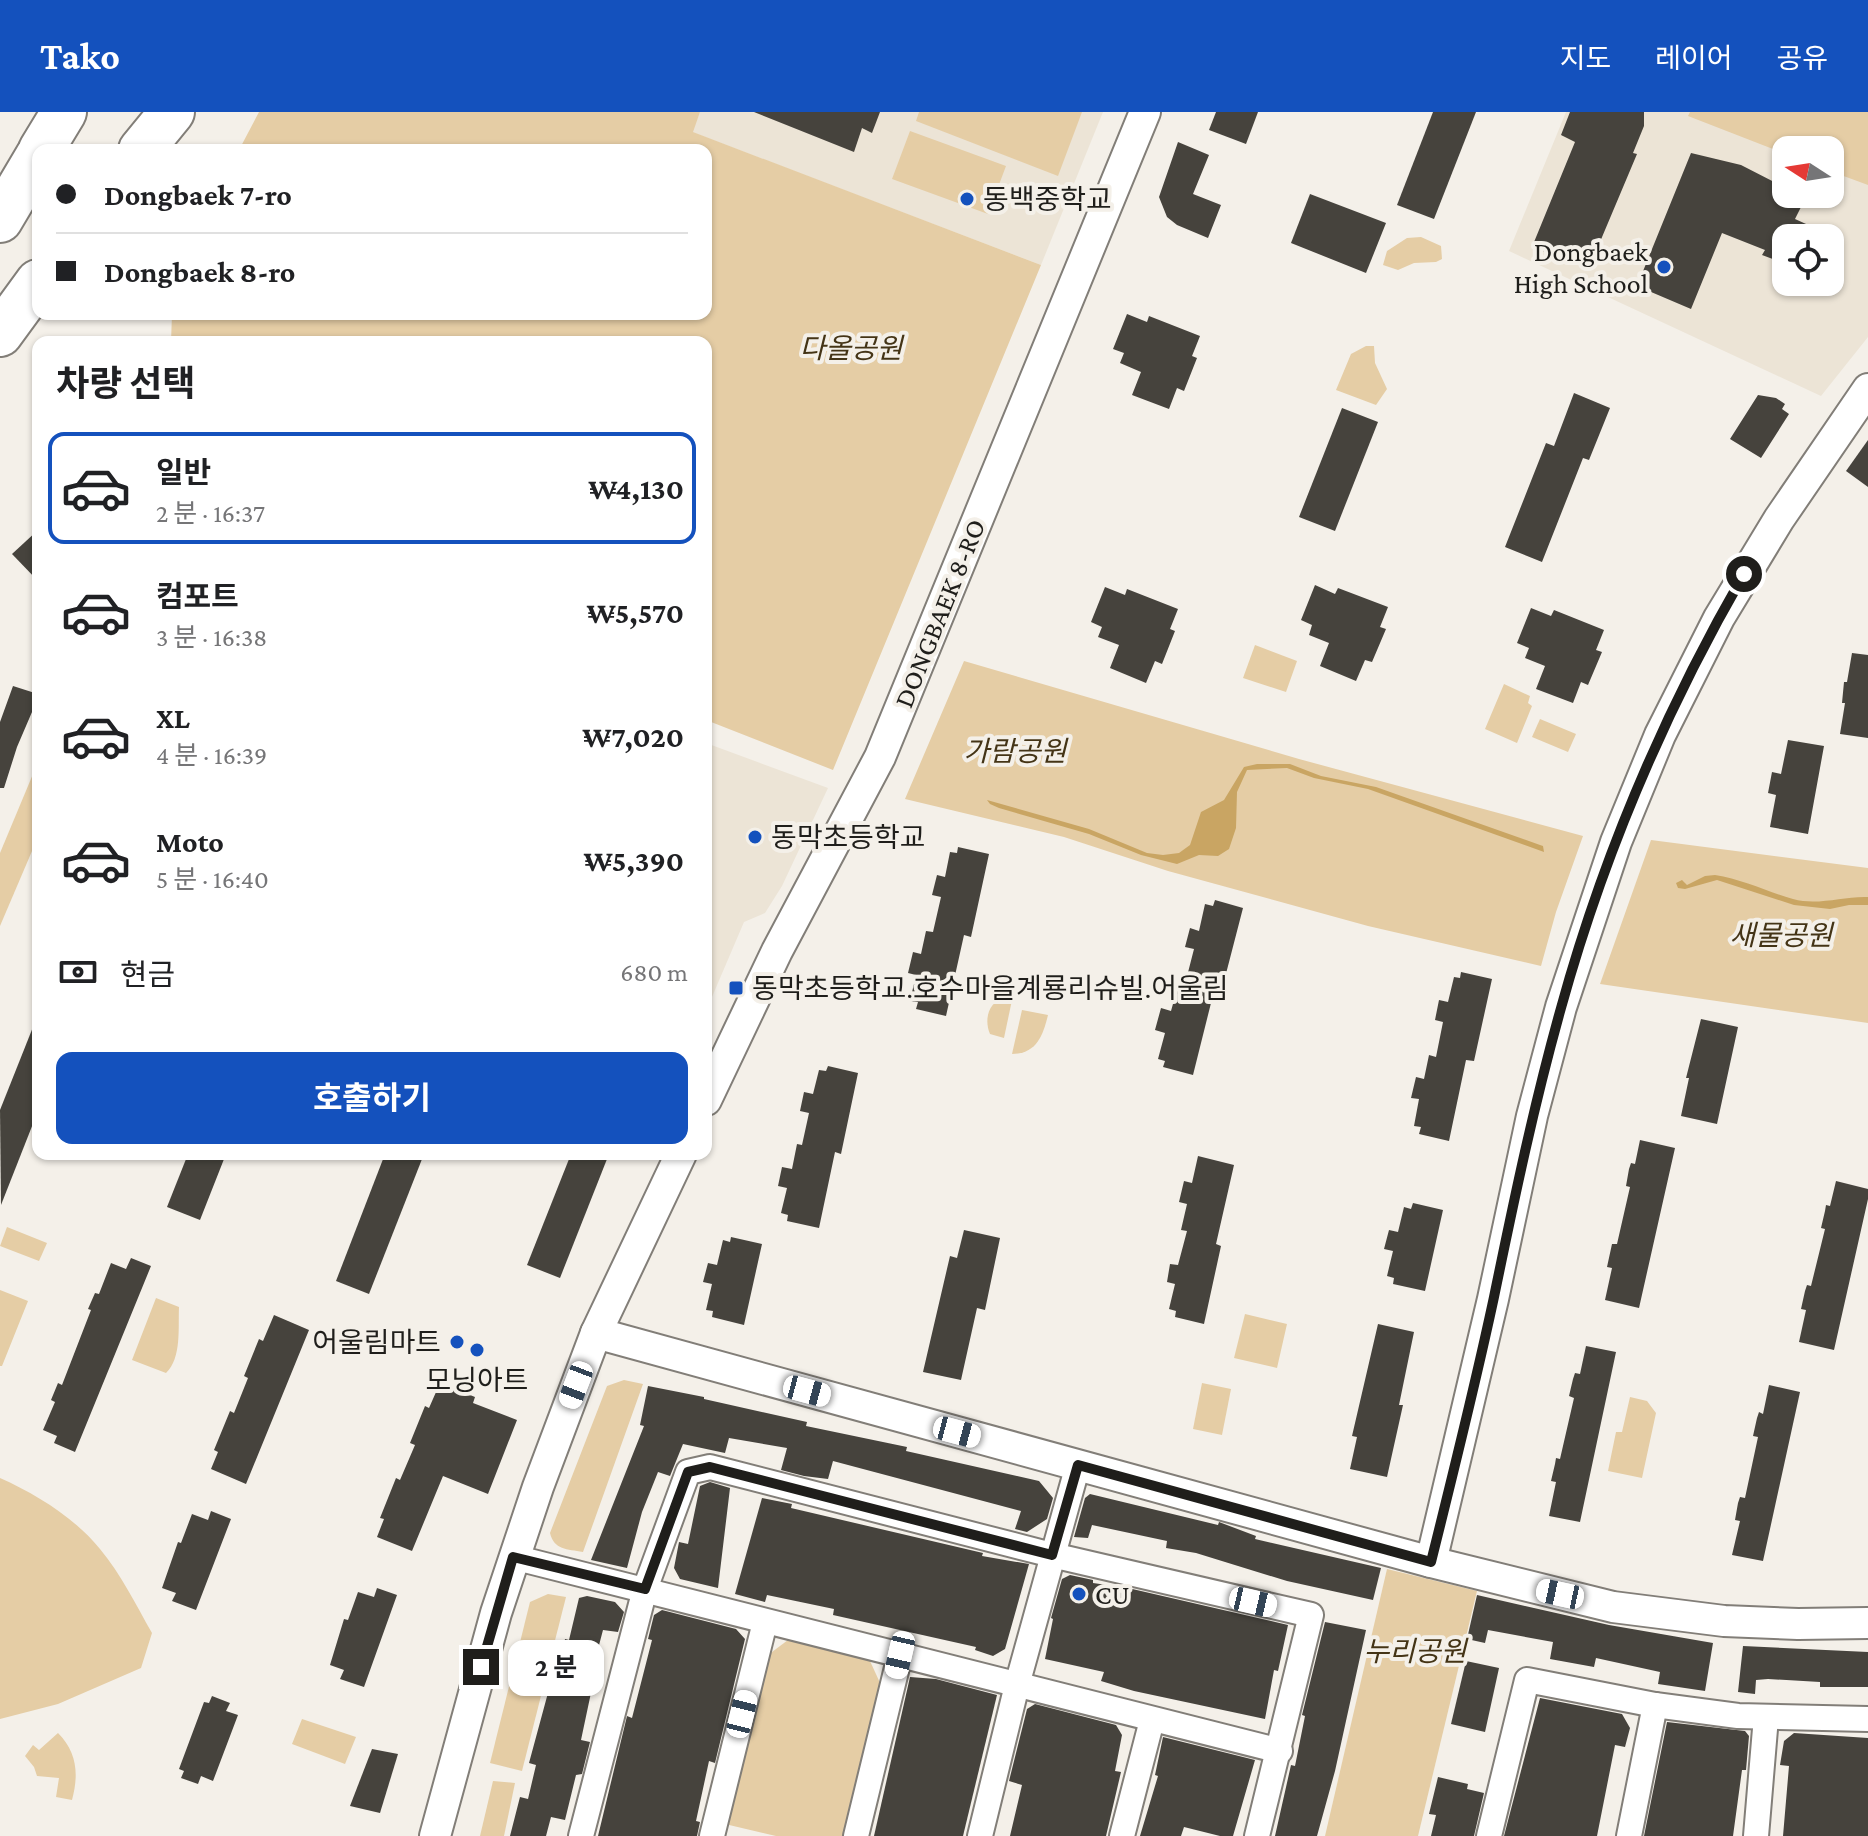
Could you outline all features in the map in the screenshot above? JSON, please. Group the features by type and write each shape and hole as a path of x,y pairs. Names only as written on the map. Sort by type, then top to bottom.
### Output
{"highway":[{"path":"45,144 64,112"},
{"path":"146,144 172,112"},
{"path":"0,220 32,166"},
{"path":"0,334 32,290"}],"street":[{"name":"DONGBAEK 8-RO","path":"712,1087 777,951 880,757 1145,112"},
{"path":"1431,1562 1532,1116 1569,983 1613,850 1660,735 1719,618 1779,519 1850,411 1868,389"},
{"path":"435,1836 513,1557 596,1333 678,1160"},
{"path":"596,1333 1542,1591 1650,1613 1757,1623 1868,1623"},
{"path":"980,1836 1017,1685 1078,1465"},
{"path":"581,1836 645,1589 688,1472 710,1467 1052,1555 1311,1615 1257,1836"},
{"path":"513,1557 1280,1751"},
{"path":"712,1836 765,1622"},
{"path":"856,1836 900,1655"},
{"path":"1489,1836 1527,1680 1655,1705 1738,1716 1868,1719"},
{"path":"1629,1836 1655,1705"},
{"path":"1756,1836 1766,1717"},
{"path":"1122,1836 1152,1720"}],"shaded area":[{"name":"동백중학교","path":"700,112 1103,112 1041,265 692,132"},
{"name":"Dongbaek High School","path":"1566,112 1868,112 1868,337 1821,396 1509,251"},
{"name":"동막초등학교","path":"712,745 828,788 782,886 765,913 744,922 712,997"},
{"path":"1290,764 1321,776 1376,787 1543,846 1544,852 1368,789 1314,778 1287,768 1247,770 1237,792 1236,828 1229,849 1218,856 1199,855 1177,864 999,808 987,800 1089,829 1147,853 1179,853 1190,845 1201,812 1224,800 1244,767"},
{"path":"1715,875 1802,901 1868,897 1868,905 1830,909 1794,905 1717,880 1685,889 1678,888 1676,883 1682,880 1687,885 1705,876"}],"green space":[{"name":"다올공원","path":"259,112 700,112 693,132 1041,265 833,770 712,722 712,336 171,336 172,320 712,320 712,144 242,144"},
{"path":"919,112 1082,112 1058,176 916,121"},
{"path":"1690,112 1868,112 1868,185 1844,176 1844,136 1772,136 1772,149 1688,116"},
{"path":"910,131 1006,166 988,214 892,179"},
{"path":"1421,237 1441,246 1442,259 1414,263 1398,270 1383,265 1387,251 1407,238"},
{"path":"1366,346 1374,346 1375,363 1387,389 1376,405 1336,390 1351,354"},
{"path":"1255,645 1297,661 1286,692 1243,678"},
{"name":"가람공원","path":"964,661 1299,759 1583,836 1541,966 1368,926 1168,871 1064,837 905,799"},
{"path":"1504,684 1530,696 1528,703 1532,706 1517,743 1485,729"},
{"path":"1540,719 1576,734 1568,752 1532,737"},
{"path":"32,776 32,851 0,926 0,853"},
{"name":"새물공원","path":"1651,840 1868,868 1868,1023 1600,984"},
{"path":"1004,998 1012,1000 1004,1038 990,1034 987,1023 991,1007"},
{"path":"1022,1010 1048,1015 1044,1030 1033,1047 1012,1054"},
{"path":"7,1227 47,1243 39,1261 0,1246"},
{"path":"0,1290 28,1301 2,1366 0,1366"},
{"path":"156,1298 179,1307 177,1351 166,1373 132,1360"},
{"path":"1245,1314 1287,1324 1277,1368 1234,1358"},
{"path":"624,1380 643,1384 583,1552 562,1548 550,1533 607,1386"},
{"path":"1202,1383 1231,1389 1222,1435 1193,1429"},
{"path":"1630,1397 1647,1401 1656,1413 1642,1478 1608,1471 1616,1432 1622,1432"},
{"path":"0,1478 54,1508 90,1538 115,1569 152,1633 141,1668 58,1704 0,1719"},
{"name":"누리공원","path":"1387,1569 1477,1591 1418,1836 1325,1836"},
{"path":"548,1594 566,1597 522,1771 490,1763 530,1602"},
{"path":"788,1640 870,1661 881,1685 845,1836 776,1836 725,1824 768,1655"},
{"path":"302,1719 356,1737 345,1764 292,1744"},
{"path":"58,1733 69,1748 75,1764 72,1800 56,1797 59,1778 37,1776 25,1756 33,1745 39,1750"},
{"path":"493,1781 515,1783 504,1836 480,1836"}],"building":[{"path":"754,112 880,112 872,133 862,128 854,152"},
{"path":"1216,112 1258,112 1246,144 1209,130"},
{"path":"1433,112 1476,112 1434,219 1397,205"},
{"path":"1570,112 1644,112 1644,126 1633,153 1637,154 1589,268 1532,247 1575,142 1561,135"},
{"path":"1178,142 1209,155 1193,194 1221,205 1208,238 1177,225 1167,217 1159,197"},
{"path":"1691,153 1741,165 1772,181 1772,208 1800,208 1795,219 1806,224 1772,224 1772,259 1762,255 1765,250 1722,233 1691,309 1637,286"},
{"path":"1310,194 1386,223 1366,273 1291,243"},
{"path":"1127,314 1147,322 1149,316 1200,336 1192,356 1197,358 1184,391 1177,388 1169,409 1132,395 1141,372 1120,363 1124,353 1113,349"},
{"path":"1574,393 1610,408 1589,460 1583,458 1542,562 1505,547 1546,443 1554,446"},
{"path":"1758,395 1776,398 1785,404 1782,409 1789,414 1761,458 1730,439"},
{"path":"1342,408 1378,422 1335,531 1299,517"},
{"path":"1868,440 1868,487 1846,471"},
{"path":"32,536 32,575 12,554"},
{"path":"1315,585 1335,594 1338,588 1388,607 1380,627 1386,629 1372,662 1365,660 1356,681 1320,666 1329,643 1309,635 1312,625 1301,620"},
{"path":"1105,587 1125,595 1127,589 1178,609 1170,629 1175,631 1162,664 1155,661 1146,683 1110,668 1119,645 1098,637 1102,627 1091,622"},
{"path":"1531,608 1551,616 1554,610 1604,630 1596,650 1602,652 1588,685 1581,682 1573,703 1536,689 1545,666 1525,658 1529,648 1517,643"},
{"path":"1852,653 1868,655 1868,738 1840,734 1845,703 1842,703 1844,682 1847,682"},
{"path":"13,686 32,692 32,712 4,788 0,788 0,722"},
{"path":"1788,740 1824,746 1808,834 1770,827 1776,795 1768,793 1772,772 1781,774"},
{"path":"958,847 989,854 971,937 964,935 946,1016 916,1009 918,1002 910,1001 916,975 908,973 913,952 921,954 926,931 933,932 941,897 932,895 937,875 945,877 950,852 957,853"},
{"path":"1215,900 1243,908 1221,993 1214,991 1193,1075 1163,1067 1165,1061 1158,1059 1165,1033 1155,1030 1161,1008 1171,1011 1178,986 1184,988 1194,949 1185,947 1190,928 1199,931 1205,904 1213,906"},
{"path":"1461,972 1492,979 1474,1061 1466,1060 1449,1141 1419,1134 1421,1127 1414,1126 1419,1099 1411,1098 1416,1077 1424,1079 1429,1055 1436,1057 1443,1022 1435,1020 1439,1000 1448,1002 1454,977 1460,978"},
{"path":"1701,1019 1738,1027 1717,1124 1681,1116 1689,1078 1686,1078"},
{"path":"32,1030 32,1126 1,1205 0,1110"},
{"path":"828,1066 858,1073 841,1154 835,1152 819,1228 787,1221 788,1215 781,1213 787,1188 778,1186 782,1167 792,1169 797,1144 802,1145 809,1113 800,1111 804,1092 813,1094 819,1070 826,1071"},
{"path":"1640,1140 1675,1148 1639,1308 1605,1300 1612,1268 1607,1267 1612,1244 1617,1244 1630,1187 1626,1186 1629,1169 1631,1163 1635,1164"},
{"path":"1198,1156 1234,1165 1216,1244 1221,1246 1204,1324 1175,1317 1176,1311 1169,1309 1175,1284 1167,1282 1170,1264 1178,1265 1187,1231 1181,1230 1187,1204 1179,1202 1184,1181 1192,1183"},
{"path":"186,1160 224,1160 200,1220 167,1207"},
{"path":"383,1160 422,1160 369,1294 336,1281"},
{"path":"569,1160 607,1160 560,1278 527,1265"},
{"path":"1836,1181 1868,1189 1868,1199 1834,1350 1799,1342 1806,1310 1801,1309 1805,1291 1807,1285 1811,1286 1825,1229 1821,1228 1826,1205 1830,1206"},
{"path":"1413,1203 1443,1210 1425,1291 1393,1284 1394,1278 1387,1276 1393,1251 1384,1249 1389,1230 1398,1232 1404,1207 1411,1209"},
{"path":"964,1230 1000,1238 985,1310 977,1308 961,1380 923,1372 950,1256 957,1258"},
{"path":"731,1237 762,1244 744,1325 712,1317 713,1311 706,1310 712,1284 703,1282 708,1263 717,1265 723,1240 730,1242"},
{"path":"131,1258 151,1266 75,1452 54,1443 57,1436 43,1430 55,1402 51,1400 58,1383 62,1385 91,1310 88,1309 95,1293 99,1294 111,1263 126,1269"},
{"path":"274,1315 309,1330 246,1484 211,1469 218,1452 214,1450 230,1411 234,1413 259,1339 263,1341"},
{"path":"1378,1324 1414,1332 1399,1405 1403,1405 1387,1477 1350,1469 1357,1437 1352,1436"},
{"path":"1586,1346 1616,1352 1580,1522 1549,1516 1556,1482 1551,1481 1556,1458 1560,1459 1574,1398 1569,1396 1575,1373 1580,1374"},
{"path":"440,1383 475,1397 473,1403 517,1420 488,1494 443,1476 412,1551 377,1537 384,1519 380,1518 396,1478 400,1480 415,1445 410,1443 425,1406 429,1408"},
{"path":"1769,1385 1800,1392 1763,1561 1732,1555 1740,1521 1735,1520 1738,1503 1740,1497 1745,1498 1758,1437 1753,1436 1759,1412 1763,1414"},
{"path":"648,1386 807,1422 806,1426 907,1447 906,1451 1039,1481 1053,1498 1047,1519 1027,1532 1015,1529 1021,1511 833,1461 828,1479 804,1476 781,1470 787,1448 729,1438 725,1453 683,1444 670,1476 658,1472 642,1512 627,1568 591,1560 644,1426 640,1425"},
{"path":"710,1482 730,1488 718,1588 680,1579 674,1568 679,1542 688,1544 700,1486"},
{"path":"1090,1494 1218,1525 1219,1522 1256,1536 1255,1539 1381,1568 1373,1600 1287,1581 1196,1553 1166,1548 1167,1541 1092,1525 1088,1538 1074,1537 1085,1498"},
{"path":"762,1498 792,1504 791,1508 983,1553 982,1556 1029,1564 1005,1649 993,1656 975,1650 976,1647 833,1615 834,1609 767,1595 765,1602 735,1594"},
{"path":"211,1511 231,1519 196,1610 172,1601 176,1593 162,1588 178,1542 181,1543 192,1514 208,1520"},
{"path":"1070,1575 1093,1580 1093,1583 1128,1588 1288,1625 1278,1671 1274,1670 1265,1719 1134,1691 1101,1681 1104,1672 1045,1659 1051,1618 1062,1579"},
{"path":"377,1588 397,1595 364,1687 340,1679 344,1670 330,1665 344,1619 348,1620 358,1592 374,1597"},
{"path":"1477,1595 1609,1625 1713,1643 1705,1691 1658,1684 1660,1672 1596,1658 1594,1667 1550,1659 1553,1642 1488,1630 1485,1643 1467,1639"},
{"path":"587,1596 615,1602 624,1612 618,1632 603,1630 588,1687 592,1688 581,1740 590,1742 582,1774 576,1775 565,1820 551,1817 546,1836 510,1836 520,1797 528,1799 536,1765 529,1763 552,1678 556,1679 579,1598"},
{"path":"662,1610 736,1629 745,1639 715,1763 709,1761 696,1821 700,1822 697,1836 598,1836 627,1716 632,1718 652,1640 648,1639 654,1615"},
{"path":"1325,1622 1366,1630 1335,1771 1317,1836 1275,1836 1291,1765 1295,1766 1305,1716 1302,1715"},
{"path":"1743,1646 1868,1652 1868,1687 1820,1687 1820,1682 1768,1679 1756,1680 1755,1694 1738,1692"},
{"path":"1466,1661 1499,1668 1485,1732 1451,1724"},
{"path":"910,1677 936,1679 997,1695 963,1836 874,1836"},
{"path":"212,1696 230,1703 226,1711 238,1715 213,1781 201,1776 198,1784 181,1778 184,1771 179,1769 204,1702 209,1703"},
{"path":"1540,1698 1622,1714 1630,1728 1625,1747 1615,1745 1597,1836 1504,1836"},
{"path":"1035,1704 1116,1725 1122,1735 1115,1771 1121,1772 1106,1836 1010,1836 1022,1785 1009,1781 1027,1709"},
{"path":"1667,1722 1745,1731 1749,1736 1746,1770 1742,1770 1733,1836 1644,1836"},
{"path":"1794,1733 1868,1738 1868,1836 1783,1836 1789,1766 1780,1765 1784,1741"},
{"path":"1163,1737 1255,1760 1233,1836 1184,1827 1181,1836 1140,1836 1158,1776 1155,1775"},
{"path":"372,1749 398,1754 380,1813 350,1806"},
{"path":"1438,1777 1468,1784 1467,1789 1484,1793 1474,1836 1431,1836 1436,1815 1429,1814"}],"place":[{"name":"동백중학교","path":"967,199"},
{"name":"Dongbaek High School","path":"1664,267"},
{"name":"동막초등학교","path":"755,837"},
{"name":"동막초등학교.호수마을계룡리슈빌.어울림","path":"736,988"},
{"name":"어울림마트","path":"457,1342"},
{"name":"모닝아트","path":"477,1350"},
{"name":"CU","path":"1079,1594"}],"route":[{"path":"481,1667 513,1557 645,1589 688,1472 710,1467 1052,1555 1078,1465 1431,1562 1532,1116 1577,955 1606,870 1660,735 1744,574"}]}
